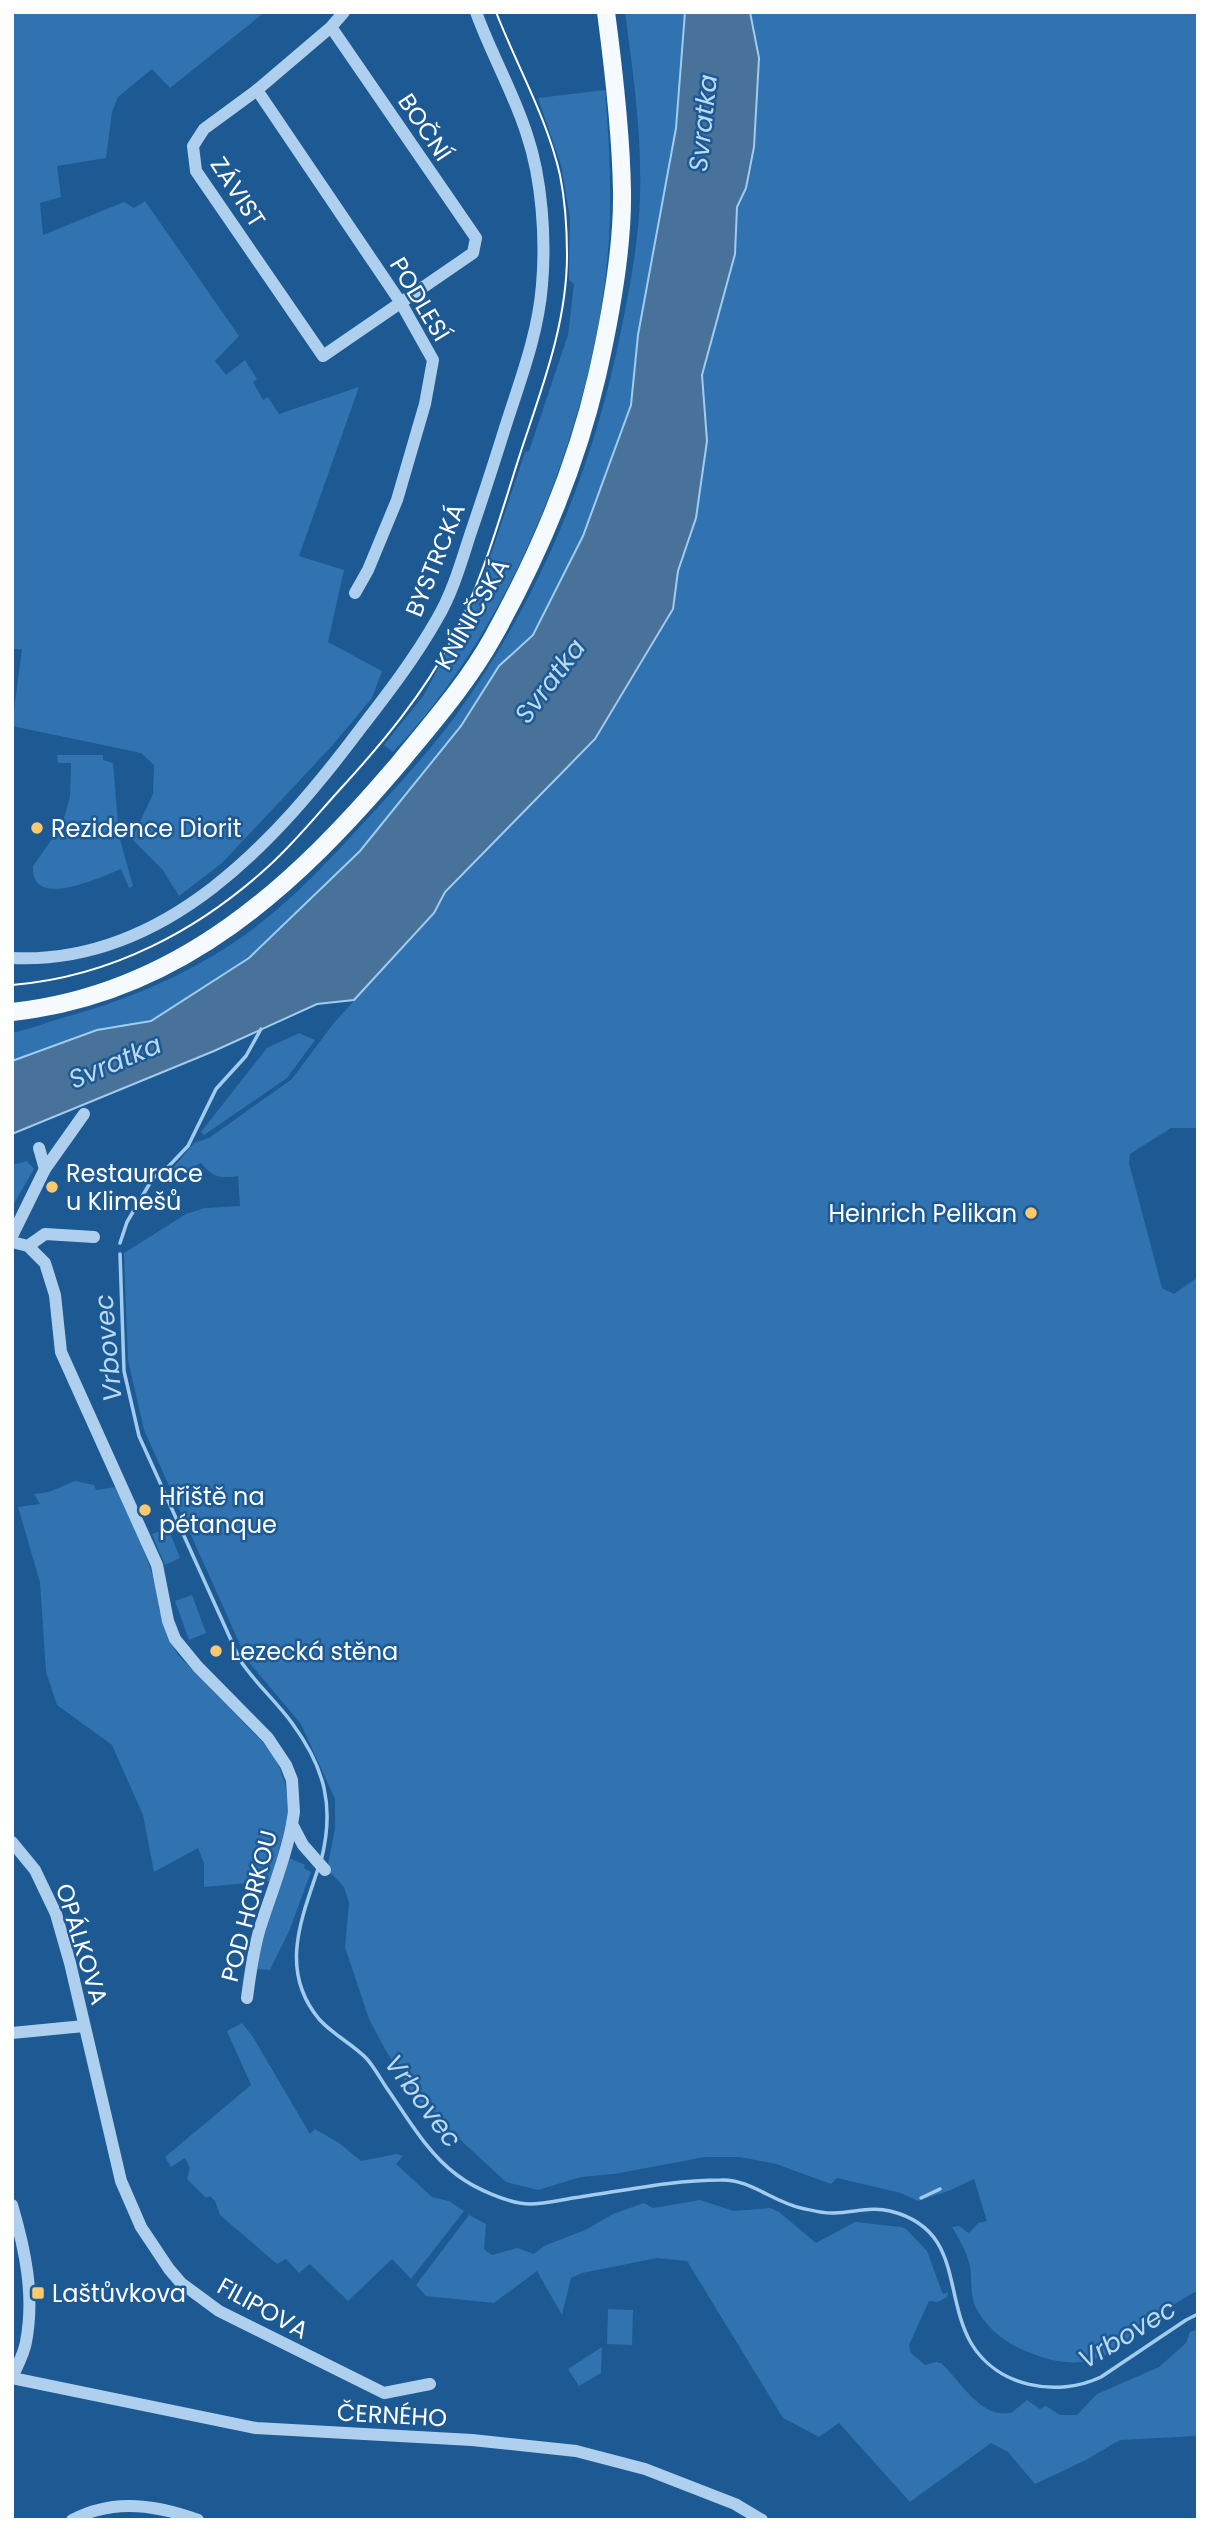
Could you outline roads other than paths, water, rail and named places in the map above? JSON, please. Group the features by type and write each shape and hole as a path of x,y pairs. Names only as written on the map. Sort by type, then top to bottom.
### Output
{"main road":[{"name":"KNÍNIČSKÁ","path":"12,1012 87,997 143,976 198,948 249,915 317,854 380,786 439,716 491,640 534,556 570,467 597,377 614,285 622,194 618,100 606,12"}],"street":[{"name":"ZÁVIST","path":"344,12 331,27 257,90 204,129 194,143 192,159 196,171 323,356 401,303"},
{"name":"BYSTRCKÁ","path":"12,958 74,955 135,936 200,898 247,861 337,761 395,684 438,618 461,565 528,356 539,311 542,284 541,217 528,138 476,12"},
{"name":"BOČNÍ","path":"331,27 476,238 473,253 401,303"},
{"name":"PODLESÍ","path":"257,90 401,303 433,360 397,500 368,570 355,593"},
{"path":"12,1236 45,1169 85,1114"},
{"path":"38,1148 45,1169"},
{"path":"12,1241 28,1246 45,1234 94,1237"},
{"name":"POD HORKOU","path":"28,1246 45,1263 55,1296 61,1352 157,1565 168,1621 175,1639 198,1667 268,1738 286,1765 292,1780 294,1812 285,1859 260,1929 251,1965 247,1998"},
{"name":"POD HORKOU","path":"292,1824 314,1860 325,1870"},
{"name":"OPÁLKOVA","path":"12,1842 36,1870 56,1914 85,2026"},
{"path":"12,2033 85,2026"},
{"name":"FILIPOVA","path":"85,2026 121,2181 141,2227 181,2283 219,2311 384,2393 430,2384"},
{"path":"12,2205 23,2242 30,2297 26,2343 12,2378"},
{"name":"ČERNÉHO","path":"12,2378 256,2428 472,2440 576,2451 645,2469 735,2504 762,2520"},
{"path":"72,2520 99,2509 127,2507 156,2508 198,2520"}],"water":[{"name":"Svratka","path":"685,12 750,12 759,58 754,147 746,188 737,207 735,254 702,375 707,441 696,518 678,571 673,609 595,739 445,892 434,913 354,1000 317,1004 214,1051 12,1134 12,1061 97,1030 151,1021 249,958 360,851 461,726 499,666 533,635 583,536 631,405 638,335 676,128"}],"waterway":[{"name":"Vrbovec","path":"120,1243 127,1222 153,1178 188,1146 216,1089 246,1056 261,1029"},
{"name":"Vrbovec","path":"120,1254 124,1371 139,1436 240,1660 292,1723 319,1772 327,1805 321,1861"},
{"name":"Vrbovec","path":"318,1869 305,1907 297,1945 300,1982 307,2001 325,2025 367,2059 436,2156 457,2175 482,2190 512,2201 536,2204 668,2184 721,2180 742,2183 791,2205 818,2212 841,2213 876,2209 890,2211 913,2220 930,2232 947,2265 962,2324 982,2358 1012,2379 1029,2384 1066,2387 1101,2377 1198,2314"},
{"path":"921,2198 940,2189"}],"tram line":[{"path":"12,985 49,980 119,961 184,929 244,887 291,844 388,734 428,680 451,641 473,595 491,546 545,377 558,329 566,280 566,225 560,175 540,113 496,12"}],"place":[{"name":"Rezidence Diorit","path":"37,828"},
{"name":"Restaurace u Klimešů","path":"52,1187"},
{"name":"Heinrich Pelikan","path":"1031,1213"},
{"name":"Hřiště na pétanque","path":"145,1510"},
{"name":"Lezecká stěna","path":"216,1651"},
{"name":"Laštůvkova","path":"38,2293"}]}
